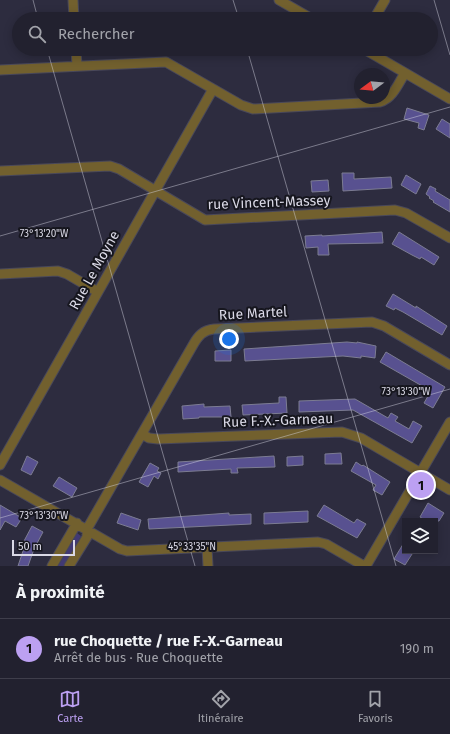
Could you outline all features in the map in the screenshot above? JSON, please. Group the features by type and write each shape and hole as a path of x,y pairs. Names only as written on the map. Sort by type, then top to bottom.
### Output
{"street":[{"path":"73,0 74,12"},
{"path":"279,0 300,12"},
{"path":"378,12 385,0"},
{"path":"76,56 77,66"},
{"path":"376,56 405,73 448,94"},
{"path":"0,70 166,62 244,106 253,109 382,101 390,97 405,73"},
{"name":"Rue Le Moyne","path":"0,465 213,89"},
{"name":"rue Vincent-Massey","path":"0,171 110,166 120,169 205,220 395,210 406,213 450,238"},
{"path":"0,274 64,272 98,292"},
{"name":"Rue Martel","path":"69,566 87,537 87,529 198,337 205,331 211,329 372,322 384,326 450,365"},
{"path":"0,480 120,549 127,551 320,542 365,566 450,422"},
{"name":"Rue F.-X.-Garneau","path":"142,434 149,438 158,440 342,432 361,438 450,490"},
{"path":"52,566 77,523"},
{"path":"207,548 208,566"}],"shaded area":[{"path":"77,533 81,536 64,566 58,566"}],"building":[{"path":"407,108 429,115 424,130 418,128 419,123 404,119"},
{"path":"442,119 450,124 450,138 436,129"},
{"path":"342,173 354,173 354,179 391,177 392,188 343,191"},
{"path":"406,175 421,184 416,194 401,185"},
{"path":"328,180 329,191 312,192 311,181"},
{"path":"430,186 436,189 435,191 450,200 450,212 429,198 430,197 426,194"},
{"path":"382,232 383,243 328,244 329,255 318,255 318,247 306,248 305,236"},
{"path":"399,232 439,257 434,265 421,257 420,259 392,244"},
{"path":"393,294 416,308 416,306 447,326 442,335 403,312 386,306"},
{"path":"357,342 376,346 375,358 343,356 245,361 244,349"},
{"path":"231,350 231,361 215,361 215,351"},
{"path":"386,352 445,387 433,408 424,403 431,391 380,362"},
{"path":"279,397 286,397 287,413 243,415 242,405 279,403"},
{"path":"355,399 388,418 391,413 398,417 395,421 409,429 413,421 422,426 412,443 353,410 299,412 299,401"},
{"path":"204,404 204,407 230,406 231,417 199,417 183,419 182,406"},
{"path":"341,453 342,464 325,464 325,454"},
{"path":"27,456 38,462 31,475 21,470"},
{"path":"274,456 275,467 237,468 238,473 231,473 231,469 178,472 178,462"},
{"path":"303,456 303,465 287,466 287,457"},
{"path":"356,462 390,482 382,495 373,490 376,485 351,471"},
{"path":"150,463 159,468 157,471 161,473 158,479 154,476 148,487 139,482"},
{"path":"59,477 77,488 72,497 53,486"},
{"path":"428,503 444,513 439,521 438,518 420,517"},
{"path":"0,505 22,518 16,527 5,521 0,530"},
{"path":"324,505 354,523 357,519 366,524 357,538 317,516"},
{"path":"308,511 308,522 264,524 264,513"},
{"path":"121,513 141,520 138,530 117,523"},
{"path":"229,513 229,515 251,514 251,524 149,529 148,519"},
{"path":"32,526 43,532 34,549 28,566 18,566 26,542 24,541"},
{"path":"402,546 402,554 412,554 405,565 394,559"}],"place":[{"name":"rue Choquette / rue F.-X.-Garneau","path":"421,485"}]}
